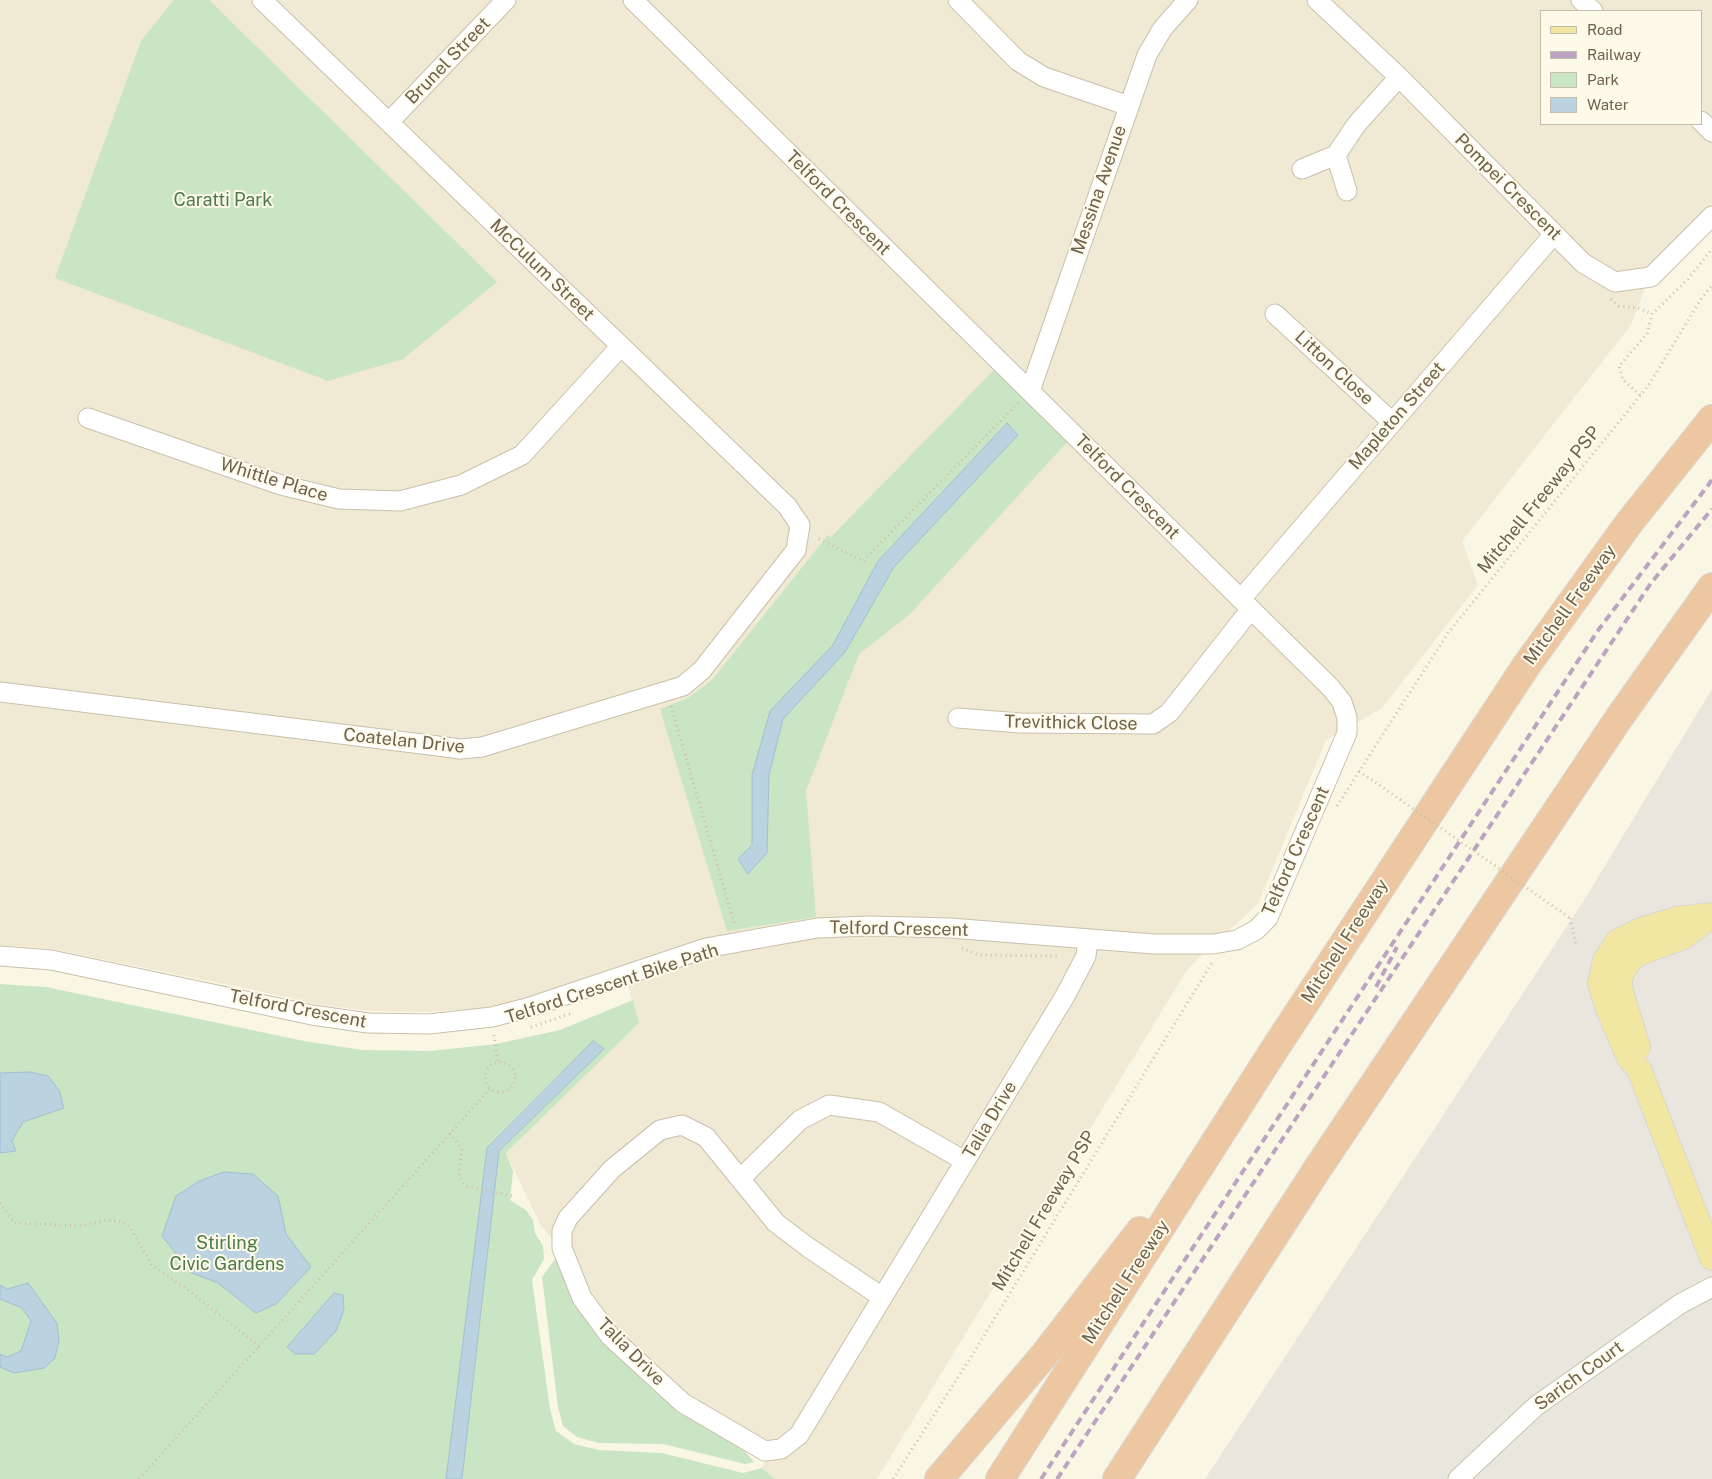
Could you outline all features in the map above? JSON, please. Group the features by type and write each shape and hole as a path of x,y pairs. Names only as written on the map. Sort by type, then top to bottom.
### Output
{"highway":[{"name":"Mitchell Freeway","path":"1000,1479 1250,1088 1526,666 1629,522 1712,418"},
{"path":"1117,1479 1328,1152 1619,718 1712,587"},
{"path":"939,1479 1045,1354 1250,1088"}],"main road":[{"path":"1712,915 1677,919 1641,930 1617,942 1613,966 1600,982 1608,1009 1629,1058 1639,1069 1712,1258"}],"street":[{"name":"McCulum Street","path":"262,0 787,506 800,525 796,550"},
{"name":"Brunel Street","path":"389,122 506,0"},
{"name":"Telford Crescent","path":"0,956 60,962 312,1015 368,1023 428,1024 492,1017 528,1008 667,960 739,941 817,928 869,926 950,928 1087,947 1213,944 1237,940 1256,930 1268,918 1348,733 1347,718 1342,702 1331,688 633,0"},
{"path":"958,0 1018,61 1044,77 1129,106"},
{"name":"Messina Avenue","path":"1030,391 1147,55 1163,28 1188,0"},
{"name":"Pompei Crescent","path":"1317,0 1399,77 1583,263 1615,282 1651,277 1712,216"},
{"path":"1582,0 1592,10"},
{"path":"1302,169 1336,155 1356,125 1399,77"},
{"path":"1702,122 1712,132"},
{"path":"1336,155 1347,191"},
{"name":"Mapleton Street","path":"1246,604 1392,422 1554,234"},
{"name":"Litton Close","path":"1275,314 1392,422"},
{"name":"Whittle Place","path":"88,418 281,485 339,499 400,501 461,485 522,456 622,346"},
{"name":"Coatelan Drive","path":"0,692 460,749 482,747 683,686 702,670 796,550"},
{"name":"Trevithick Close","path":"958,718 1020,723 1153,724 1168,713 1246,604"},
{"name":"Talia Drive","path":"882,1297 809,1248 776,1223 706,1137 682,1125 660,1130 612,1169 568,1218 562,1231 562,1248 582,1298 610,1336 683,1403 765,1450 780,1449 799,1435 1066,996 1087,947"},
{"path":"740,1179 800,1120 829,1105 879,1112 965,1161"},
{"name":"Sarich Court","path":"1458,1479 1536,1406 1680,1304 1712,1288"}],"path":[{"path":"1640,395 1623,380 1619,366 1648,334 1652,314 1688,279 1712,249"},
{"name":"Mitchell Freeway PSP","path":"1386,732 1448,633 1648,386 1701,299 1712,285"},
{"path":"819,539 863,562 1030,391"},
{"path":"667,691 739,941"},
{"path":"1359,772 1570,918 1576,945"},
{"path":"957,947 979,955 1087,947"},
{"name":"Mitchell Freeway PSP","path":"893,1479 971,1357 1216,956"},
{"name":"Telford Crescent Bike Path","path":"526,1028 576,1012"},
{"name":"Telford Crescent Bike Path","path":"485,1036 504,1034"},
{"path":"494,1035 498,1062"},
{"path":"498,1062 510,1065 515,1076 512,1087 502,1092 490,1089 484,1079 488,1067 498,1062"},
{"path":"139,1479 490,1089"},
{"path":"450,1133 462,1149 459,1175 462,1182 468,1186 512,1196"},
{"path":"0,1203 15,1223 79,1226 108,1220 123,1222 130,1227 152,1265 192,1293 259,1346"}],"shaded area":[{"path":"0,0 1712,0 1712,207 1653,267 1631,325 1462,541 1478,585 1382,708 1326,740 1258,904 1188,968 877,1479 775,1479 762,1468 767,1455 687,1395 615,1330 588,1294 566,1239 552,1239 540,1224 506,1153 639,1023 622,965 525,999 490,1007 428,1012 371,1011 314,1004 53,949 0,945"},
{"path":"1712,689 1712,1479 1205,1479 1586,897"}],"green space":[{"name":"Caratti Park","path":"174,0 209,0 497,282 403,359 328,381 55,278 141,41"},
{"path":"994,370 1068,441 909,615 859,654 806,791 816,917 727,931 660,709 688,698 712,680 828,535 831,537"},
{"name":"Stirling Civic Gardens","path":"0,984 46,987 304,1041 362,1050 430,1051 496,1044 560,1030 633,1000 639,1023 506,1153 513,1171 510,1200 526,1210 533,1220 535,1233 543,1246 544,1259 532,1280 550,1409 556,1431 574,1444 599,1450 662,1453 743,1473 762,1468 775,1479 462,1479 499,1151 603,1049 593,1041 487,1148 446,1479 0,1479"},
{"path":"556,1258 575,1302 742,1448 754,1462 745,1464 663,1444 599,1443 577,1437 563,1426 558,1407 542,1277"}],"water":[{"path":"1007,423 1018,435 894,567 845,652 783,719 769,775 767,853 748,874 738,859 752,845 752,775 770,711 833,645 878,561"},
{"path":"593,1041 604,1049 499,1151 462,1479 446,1479 487,1148"},
{"path":"30,1072 48,1076 59,1090 64,1108 23,1122 12,1141 16,1151 0,1153 0,1073"},
{"path":"224,1172 253,1174 278,1196 286,1234 311,1267 276,1304 256,1313 218,1283 192,1273 162,1236 176,1196 199,1181"},
{"path":"28,1283 57,1323 59,1340 55,1358 44,1368 14,1373 0,1367 0,1354 7,1357 21,1351 31,1321 22,1308 0,1299 0,1285 7,1289"},
{"path":"334,1293 343,1295 344,1310 336,1331 314,1354 295,1354 287,1347"}],"railway":[{"path":"1041,1479 1599,629 1712,480"},
{"path":"1057,1479 1651,583 1712,509"},
{"path":"1376,987 1397,947"}]}
